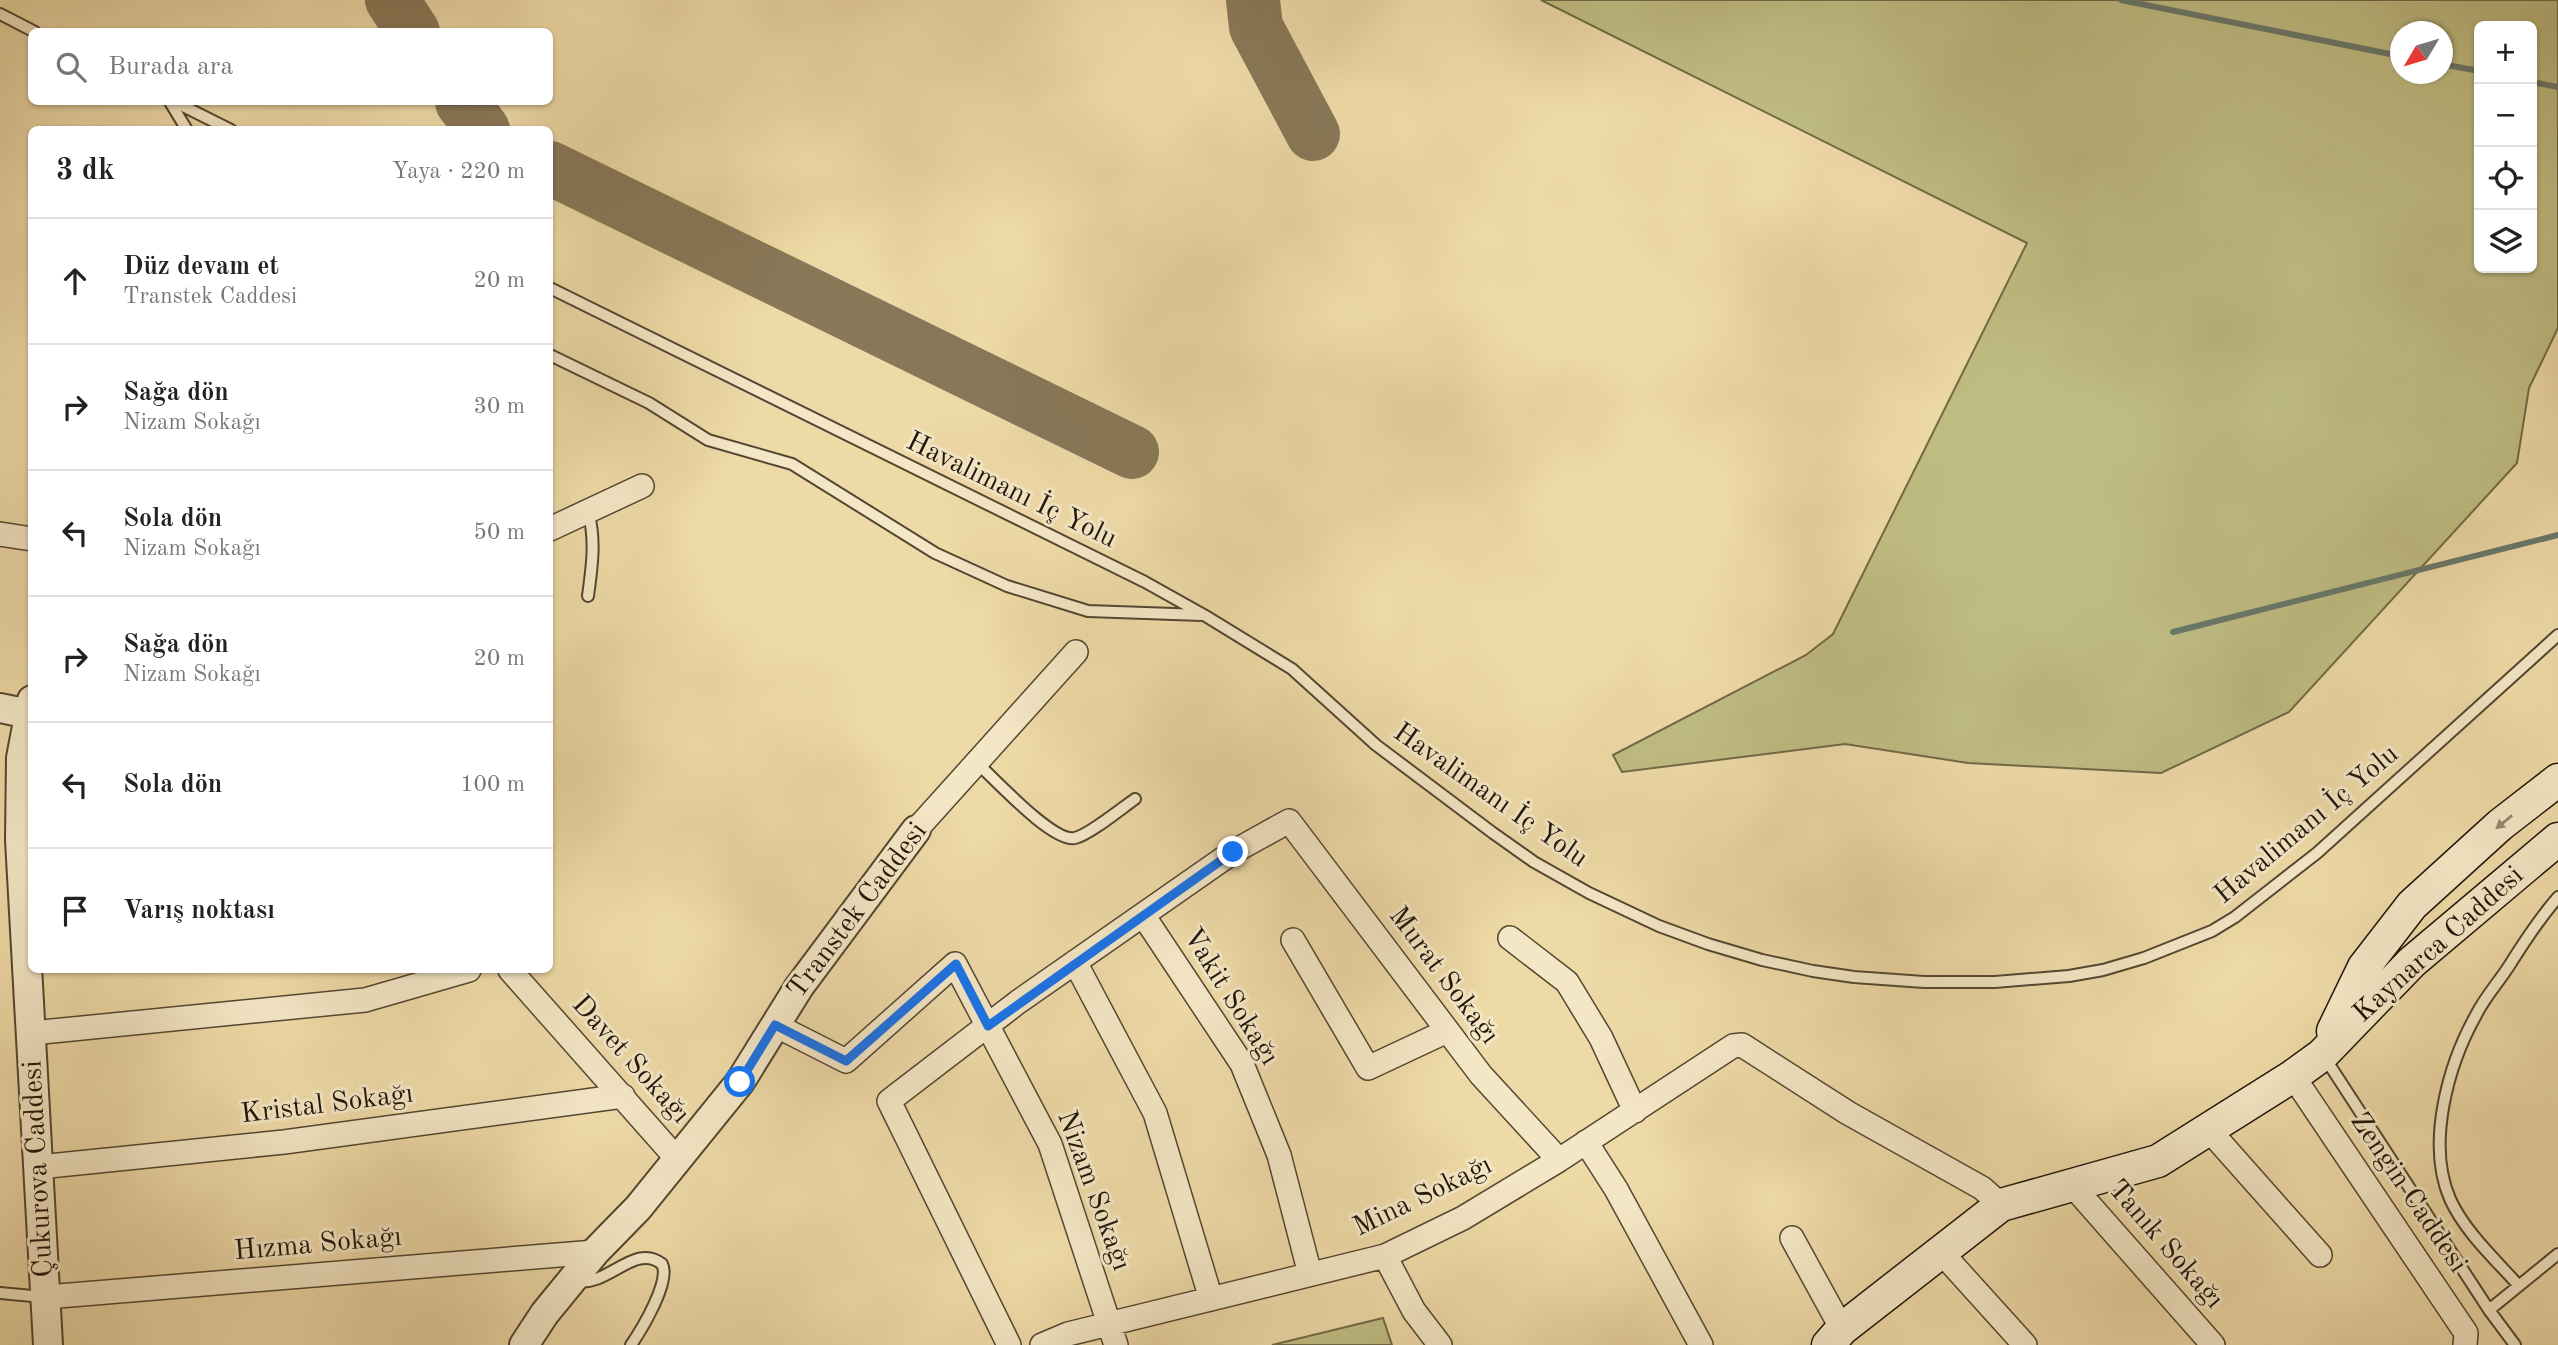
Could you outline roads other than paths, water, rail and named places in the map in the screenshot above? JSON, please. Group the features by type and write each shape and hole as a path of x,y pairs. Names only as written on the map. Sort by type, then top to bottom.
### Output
{"main road":[{"name":"Kaynarca Caddesi","path":"2322,1055 2364,967 2412,905 2500,825 2558,780"},
{"name":"Kaynarca Caddesi","path":"1835,1337 2001,1205 2158,1161 2293,1076 2322,1055 2412,962 2558,839"}],"street":[{"path":"553,528 642,486"},
{"path":"0,534 28,539"},
{"name":"Transtek Caddesi","path":"524,1345 545,1313 596,1252 638,1208 740,1082 799,987 916,830 1076,652"},
{"path":"0,708 28,707"},
{"name":"Çukurova Caddesi","path":"28,718 21,758 20,840 28,969"},
{"name":"Murat Sokağı","path":"1143,915 1233,852 1289,821 1482,1075 1559,1160"},
{"path":"1009,1345 890,1101 1075,962 1143,915"},
{"name":"Vakit Sokağı","path":"1143,915 1242,1064 1279,1155 1310,1274"},
{"path":"1510,938 1567,982 1601,1038 1635,1111"},
{"path":"1293,940 1368,1068 1447,1031"},
{"path":"1075,962 1155,1114 1211,1298"},
{"name":"Nizam Sokağı","path":"775,1025 846,1061 956,964 1051,1144 1112,1334"},
{"name":"Çukurova Caddesi","path":"28,973 48,1345"},
{"path":"32,1033 365,1000 459,973"},
{"name":"Davet Sokağı","path":"513,973 678,1160"},
{"name":"Mina Sokağı","path":"1042,1345 1068,1334 1112,1334 1211,1298 1385,1256 1463,1218 1559,1160 1733,1046 1742,1045 1848,1114 1982,1188 2001,1205"},
{"name":"Zengin Caddesi","path":"2293,1076 2466,1333 2465,1345"},
{"name":"Kristal Sokağı","path":"39,1167 284,1142 623,1096"},
{"path":"2209,1130 2320,1255"},
{"path":"1586,1142 1616,1189 1701,1345"},
{"name":"Tanık Sokağı","path":"2072,1185 2213,1345"},
{"path":"1792,1238 1835,1337"},
{"name":"Hızma Sokağı","path":"46,1297 596,1252"},
{"path":"1941,1252 2025,1345"},
{"path":"1385,1256 1414,1311 1440,1345"}],"lane":[{"path":"0,14 28,28"},
{"path":"174,105 185,126"},
{"path":"178,105 223,126"},
{"name":"Havalimanı İç Yolu","path":"553,289 1145,582 1204,615 1292,669 1376,745 1534,862 1589,893 1659,926 1708,944 1813,971 1924,982 1995,982 2069,976 2103,970 2144,958 2211,932 2235,917 2317,853 2558,635"},
{"path":"553,356 649,402 708,440 792,464 935,553 1007,586 1088,611 1204,615"},
{"path":"588,511 594,531 594,545 588,596"},
{"path":"977,763 1049,830 1066,838 1078,837 1135,799"},
{"path":"2519,1286 2468,1228 2450,1199 2441,1169 2440,1127 2453,1070 2475,1017 2522,943 2558,897"},
{"path":"2322,1055 2489,1310 2515,1345"},
{"path":"2489,1310 2558,1255"},
{"path":"573,1280 593,1282 629,1261 639,1259 654,1258 662,1264 665,1274 648,1317 631,1345"},
{"path":"0,1293 46,1297"}],"waterway":[{"path":"2121,0 2390,54"},
{"path":"2453,66 2474,70"},
{"path":"2537,83 2558,87"},
{"path":"2173,632 2558,535"}]}
